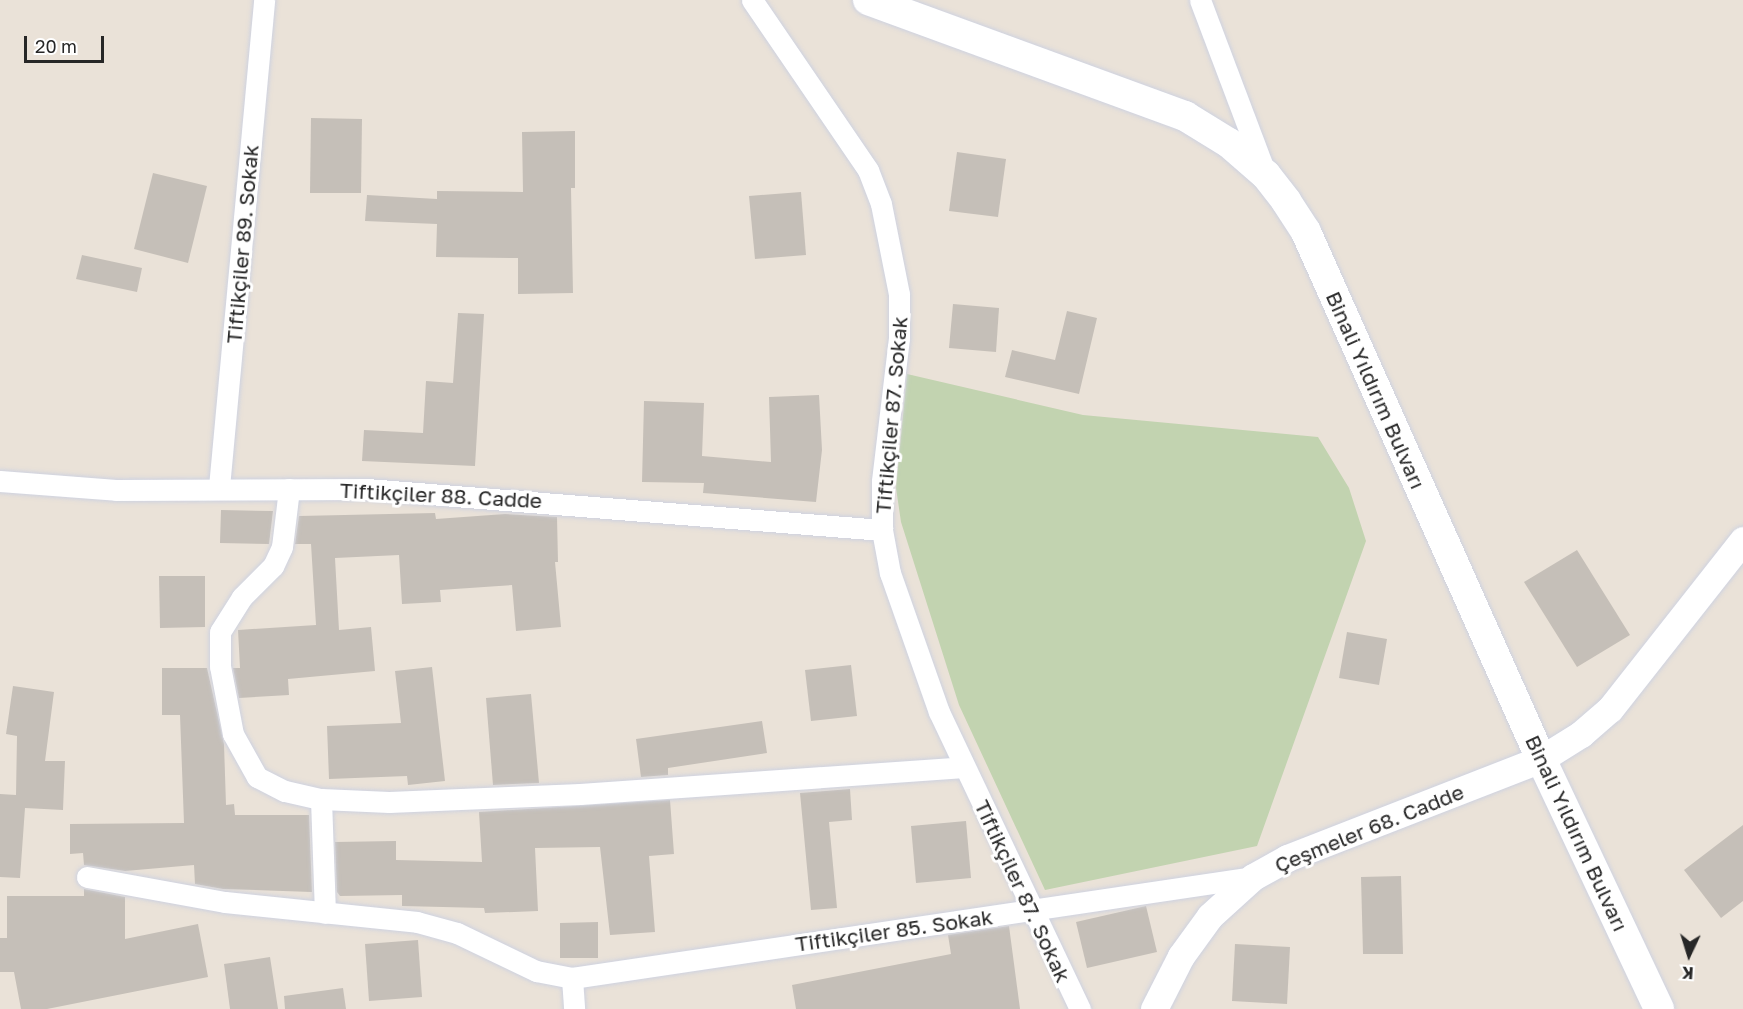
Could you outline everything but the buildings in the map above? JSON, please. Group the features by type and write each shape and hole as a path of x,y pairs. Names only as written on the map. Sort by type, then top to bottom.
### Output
{"main road":[{"name":"Binali Yıldırım Bulvarı","path":"868,0 1185,116 1229,143 1266,175 1306,232 1541,759 1659,1009"}],"street":[{"name":"Tiftikçiler 89. Sokak","path":"219,487 264,0"},
{"name":"Tiftikçiler 87. Sokak","path":"752,0 868,170 894,253 899,294 899,338 882,481 882,530 905,625 964,768 1080,1009"},
{"path":"1200,0 1266,175"},
{"name":"Tiftikçiler 88. Cadde","path":"0,482 116,490 219,487 545,500 882,530"},
{"path":"289,489 282,547 273,566 242,597 220,632 220,666 233,734 257,777 285,791 321,799 389,802 580,794 964,768"},
{"name":"Çeşmeler 68. Cadde","path":"1154,1009 1180,956 1210,916 1253,878 1287,858 1541,759 1581,734 1610,709 1743,540"},
{"path":"321,799 325,912"},
{"name":"Tiftikçiler 85. Sokak","path":"87,877 225,902 417,922 457,933 536,971 572,978 1253,878"},
{"path":"572,978 574,1009"}],"green space":[{"path":"907,374 1083,415 1318,437 1349,488 1366,541 1257,846 1045,890 959,705 901,522 896,488"}]}
